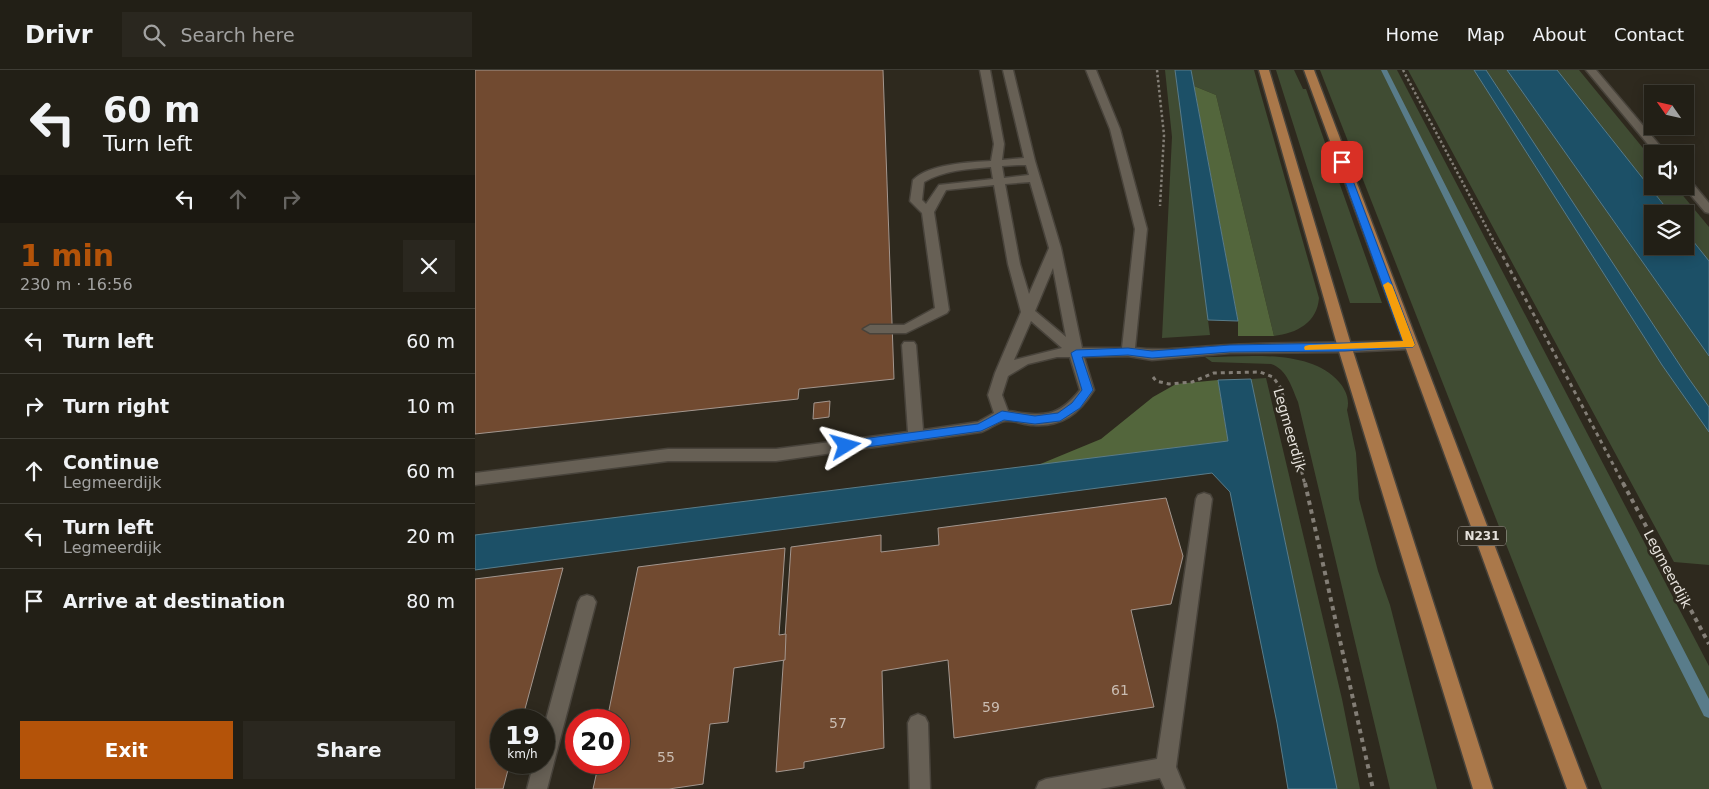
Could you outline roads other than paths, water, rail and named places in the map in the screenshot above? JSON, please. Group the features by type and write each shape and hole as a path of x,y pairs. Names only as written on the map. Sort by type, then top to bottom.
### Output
{"main road":[{"path":"1263,70 1345,348 1483,789"},
{"name":"N231","path":"1309,70 1577,789"}],"street":[{"path":"985,70 999,144 996,164 999,182 1014,264 1028,312 1076,353"},
{"path":"475,479 668,455 776,455 981,427 1002,415 1035,420 1060,417 1076,405 1087,390 1076,353 1055,248 1030,161 1008,70"},
{"path":"1091,70 1115,129 1141,229 1128,352"},
{"path":"1591,70 1654,145"},
{"path":"870,329 906,329 942,310 928,212 917,201 919,180 926,174 944,169 1030,161"},
{"path":"928,212 935,203 937,192 943,187 1035,178"},
{"path":"1694,192 1709,210"},
{"path":"1002,415 995,395 1002,373 1055,248"},
{"path":"909,345 917,436"},
{"path":"1002,373 1024,361 1057,353 1128,352 1152,355 1230,348 1345,348 1410,345"},
{"path":"1175,789 1166,767 1204,499"},
{"path":"537,789 587,602"},
{"path":"917,723 920,789"},
{"path":"1046,789 1166,767"}],"water":[{"path":"1175,70 1191,70 1238,321 1208,320"},
{"path":"1474,70 1486,70 1709,407 1709,432 1662,365"},
{"path":"1507,70 1557,70 1644,180 1644,195 1656,195 1664,205 1644,205 1644,255 1694,255 1694,242 1709,261 1709,356"},
{"path":"1251,379 1337,789 1288,789 1277,723 1230,492 1212,473 475,570 475,535 1228,441 1218,380"}],"waterway":[{"path":"1384,70 1524,350 1709,712"}]}
